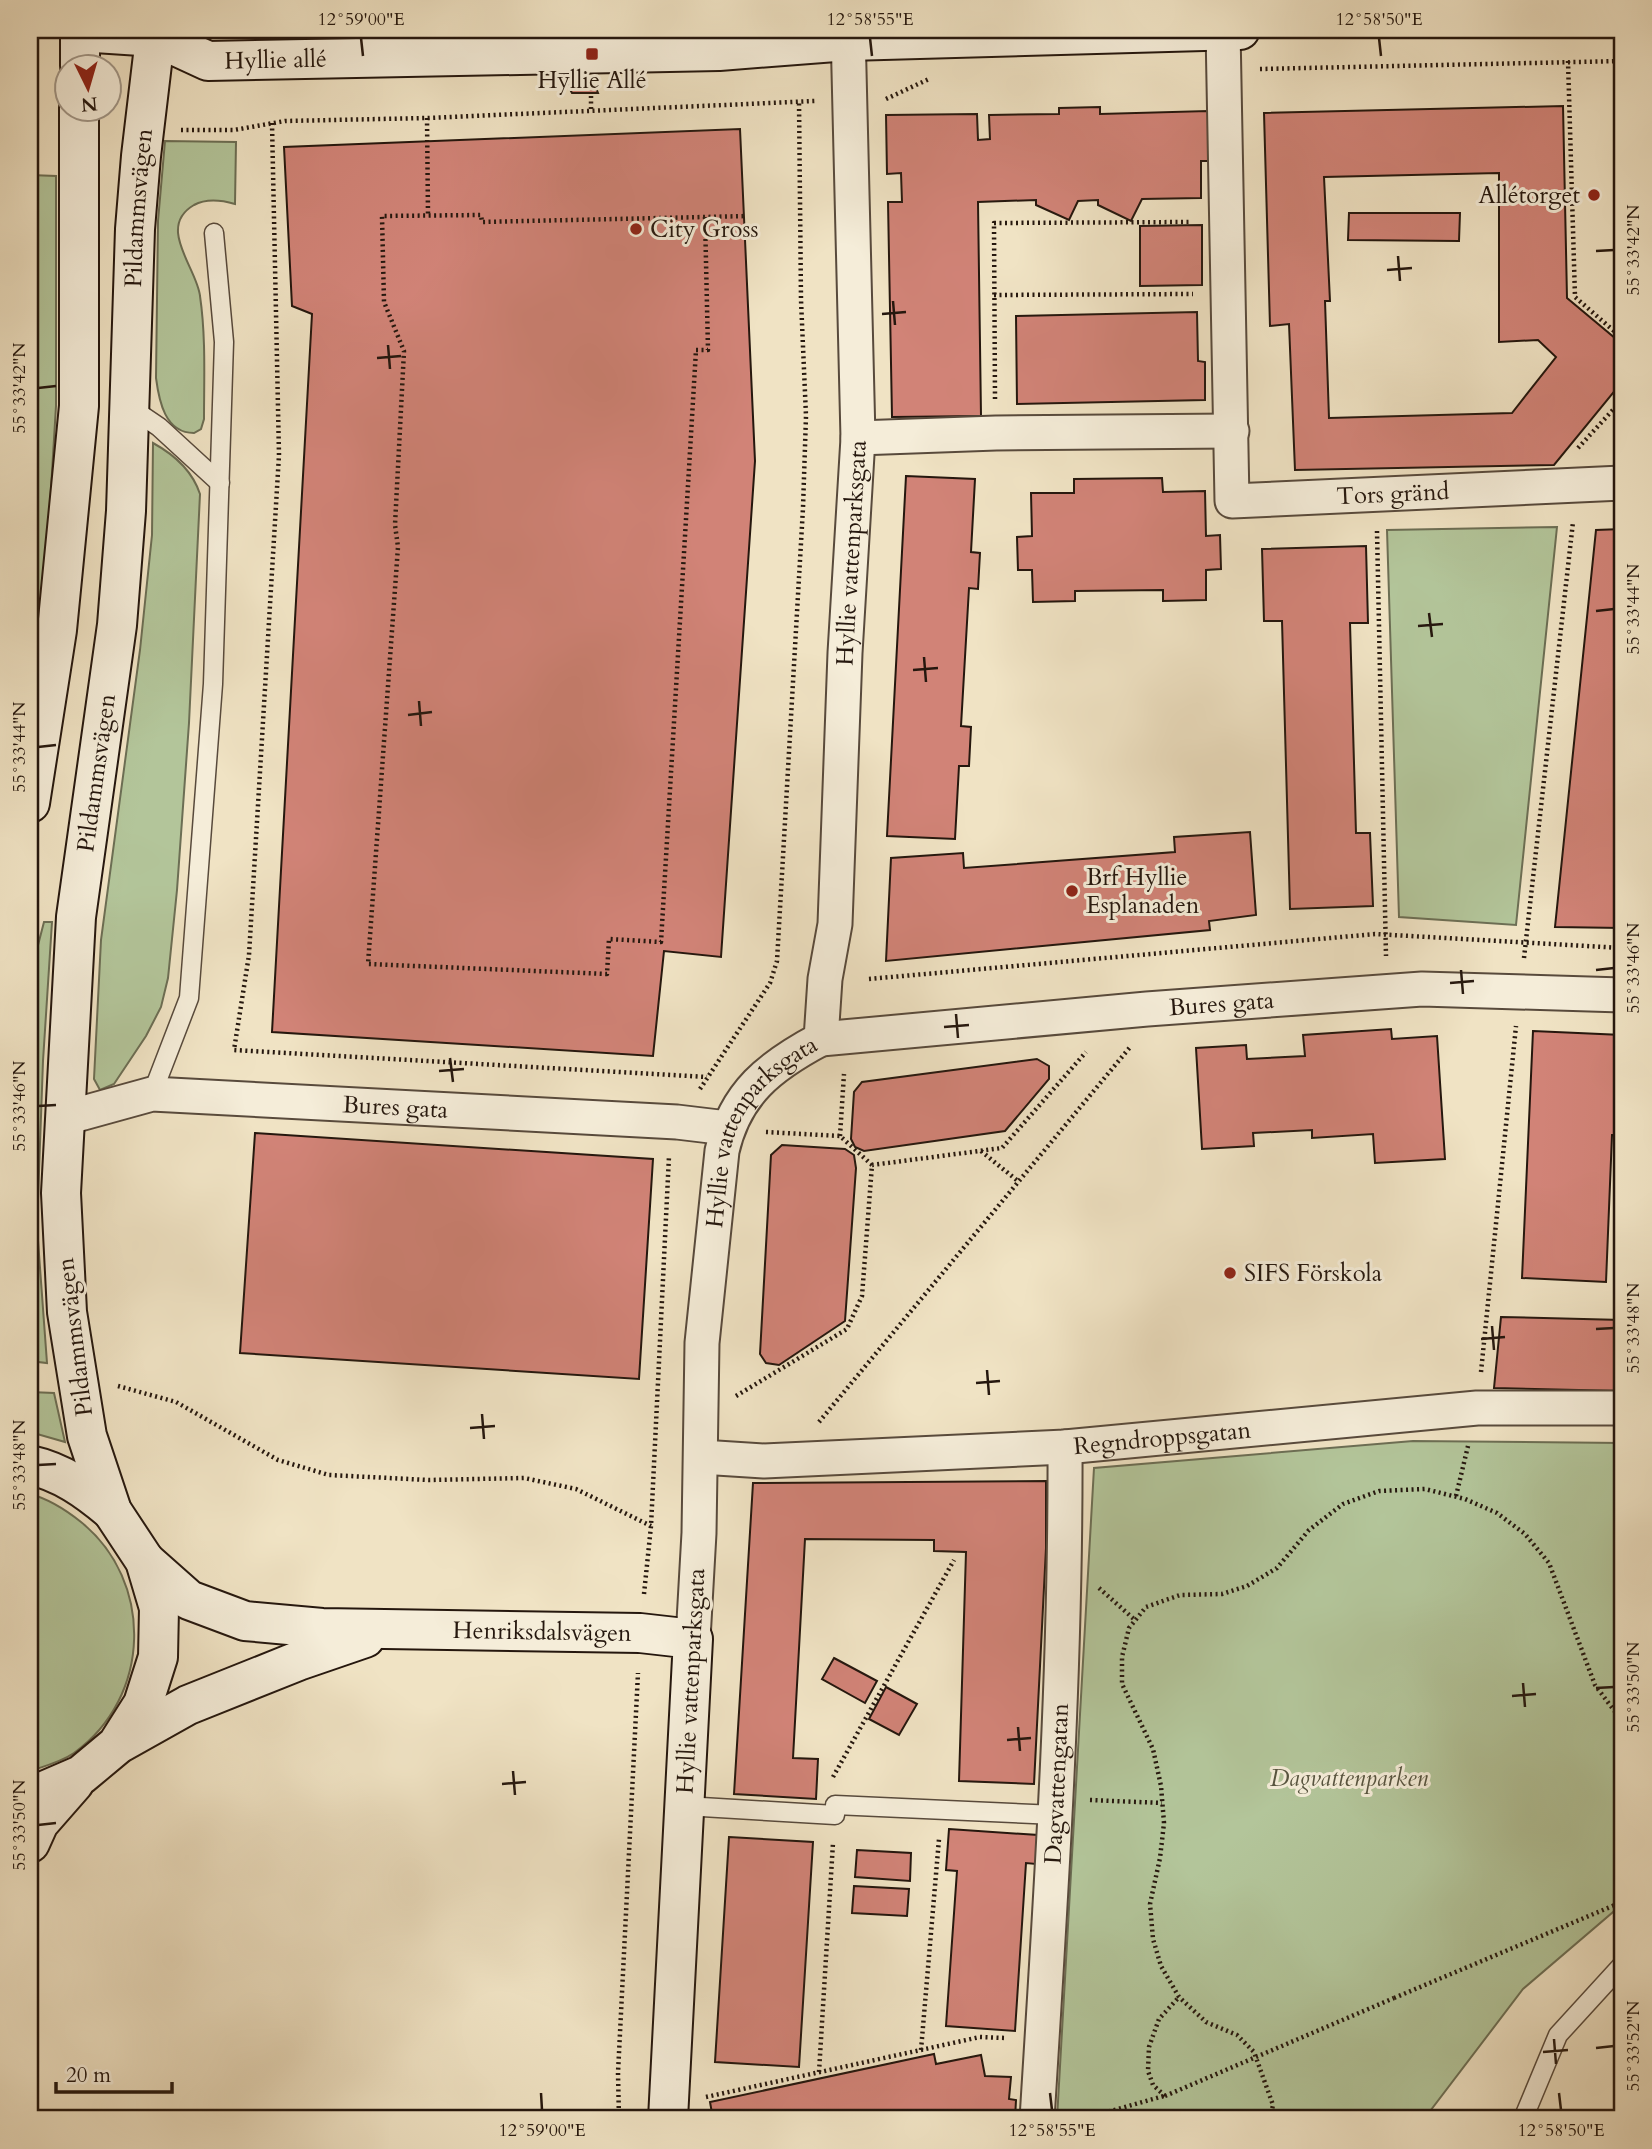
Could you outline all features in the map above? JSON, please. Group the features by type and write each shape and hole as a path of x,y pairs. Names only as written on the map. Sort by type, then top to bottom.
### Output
{"main road":[{"name":"Hyllie allé","path":"80,43 161,32 208,61 719,51 848,35 1240,30"},
{"name":"Pildammsvägen","path":"30,1843 39,1823 81,1775 117,1745 144,1704 158,1657 159,1608 145,1561 112,1511 88,1436 67,1312 61,1193 76,917 117,625 126,512 135,229 144,127 161,32"},
{"path":"30,803 57,630 79,406 79,122"},
{"name":"Pildammsvägen","path":"30,1465 46,1468 82,1486 112,1511"},
{"name":"Henriksdalsvägen","path":"145,1561 189,1600 245,1621 322,1628 640,1633 693,1639"},
{"name":"Henriksdalsvägen","path":"117,1745 188,1705 298,1661 391,1630"},
{"name":"Hyllie vattenparksgata","path":"668,2112 693,1639"},
{"name":"Pildammsvägen","path":"30,1797 81,1775"}],"street":[{"name":"Tors gränd","path":"1223,30 1232,501 1622,483"},
{"name":"Hyllie vattenparksgata","path":"693,1639 701,1457 702,1343 722,1151 727,1128 735,1111 771,1069 821,1039 825,979 835,924 845,653 859,438 848,35"},
{"path":"859,438 996,433 1232,431"},
{"name":"Bures gata","path":"821,1039 1130,1024 1422,989 1622,995"},
{"name":"Bures gata","path":"65,1118 152,1094 677,1122 727,1128"},
{"name":"Regndroppsgatan","path":"701,1457 764,1461 1065,1447 1477,1408 1622,1409"},
{"name":"Dagvattengatan","path":"1037,2119 1057,1807 1065,1558 1065,1447"}],"lane":[{"path":"152,1094 189,998 213,684 224,342 214,233"},
{"path":"131,408 159,427 220,483"},
{"path":"685,1806 835,1810 1057,1807"},
{"path":"1523,2119 1558,2035 1622,1965"}],"path":[{"path":"1622,61 1568,61 1575,297 1622,338"},
{"path":"144,127 164,130 234,130 285,121 427,118 849,98 888,99"},
{"path":"618,2119 640,1633 651,1525 669,1146 677,1122 770,983 777,961 806,416 801,300 799,102"},
{"path":"427,118 428,215"},
{"path":"272,123 279,455 249,955 234,1050 708,1077"},
{"path":"705,217 708,350 696,350 661,942 609,939 607,975 368,964 398,547 395,526 404,351 384,302 382,216 481,215 482,222 747,216"},
{"path":"996,433 994,223 1227,221"},
{"path":"994,295 1229,293"},
{"path":"1544,485 1622,401"},
{"path":"1377,494 1387,992"},
{"path":"869,979 1385,935 1622,948"},
{"path":"727,1128 840,1136 872,1165 1002,1148 1130,1024"},
{"path":"815,1426 1019,1182 1130,1024"},
{"path":"821,1039 844,1075 840,1136"},
{"path":"981,1151 1019,1182"},
{"path":"701,1417 847,1329 862,1296 872,1165"},
{"path":"30,1378 78,1380 120,1386 176,1402 278,1461 330,1475 429,1480 524,1478 576,1489 651,1525"},
{"path":"1270,2119 1273,2105 1254,2052 1237,2035 1206,2022 1179,1997 1161,1966 1156,1948 1150,1904 1160,1858 1164,1823 1162,1803 1153,1749 1122,1684 1122,1657 1129,1628 1146,1607 1180,1595 1222,1594 1247,1586 1277,1568 1309,1530 1343,1504 1379,1491 1425,1489 1465,1499 1497,1513 1525,1534 1549,1563 1595,1685 1622,1721"},
{"path":"819,2073 835,1810 832,1778 954,1560"},
{"path":"1057,1807 1162,1803"},
{"path":"921,2050 942,1810"},
{"path":"1082,2119 1165,2096 1622,1902"},
{"path":"1165,2096 1153,2085 1148,2070 1149,2046 1159,2019 1179,1997"},
{"path":"668,2112 819,2073 980,2037 1042,2039"}],"green space":[{"path":"165,141 236,142 235,204 204,201 183,214 178,225 178,236 200,296 203,327 204,419 201,429 194,433 184,432 170,422 162,406 156,378 158,221"},
{"path":"30,175 56,176 56,406 42,638 30,735"},
{"path":"153,443 182,464 200,494 189,723 177,890 168,978 161,1007 146,1036 114,1084 100,1090 94,1079 101,940 140,650 152,535"},
{"path":"1557,527 1516,925 1399,917 1387,530"},
{"path":"44,922 52,922 43,1061 37,1227 47,1363 30,1361 30,976"},
{"path":"30,1392 54,1393 65,1442 30,1432"},
{"name":"Dagvattenparken","path":"1413,1441 1622,1443 1622,1908 1619,1907 1523,1989 1424,2119 1057,2119 1094,1468"},
{"path":"30,1494 69,1513 105,1547 122,1575 131,1606 134,1639 130,1671 118,1702 100,1729 69,1756 30,1771"}],"building":[{"path":"594,83 598,93 572,93 567,84"},
{"path":"1563,106 1567,298 1622,344 1622,382 1554,465 1295,470 1289,324 1270,326 1264,113","holes":["1499,173 1499,342 1538,340 1556,357 1512,413 1329,418 1325,301 1330,301 1324,177"]},
{"path":"1100,107 1100,114 1208,111 1209,161 1201,161 1201,198 1142,199 1131,221 1098,205 1098,200 1078,201 1069,220 1036,205 1036,200 978,202 981,416 892,417 888,202 902,202 901,173 887,174 886,115 977,114 978,140 990,139 989,115 1059,114 1059,108"},
{"path":"740,129 755,461 721,957 664,951 653,1056 272,1032 312,314 292,306 284,147"},
{"path":"1349,213 1460,213 1459,241 1348,240"},
{"path":"1202,225 1202,285 1140,286 1140,226"},
{"path":"1197,312 1198,361 1205,362 1205,400 1017,404 1016,316"},
{"path":"906,476 975,479 971,552 980,553 978,589 969,588 961,726 971,727 969,766 959,766 955,839 887,836"},
{"path":"1162,478 1163,492 1205,491 1206,536 1220,535 1221,569 1206,570 1206,600 1163,601 1163,590 1075,591 1075,601 1033,602 1032,570 1018,570 1017,537 1032,536 1031,493 1074,493 1074,479"},
{"path":"1622,529 1622,928 1555,927 1596,530"},
{"path":"1366,546 1368,623 1350,623 1356,833 1370,833 1373,906 1290,909 1282,621 1264,621 1262,549"},
{"name":"Brf Hyllie Esplanaden","path":"1250,832 1256,915 1209,921 1210,930 886,961 891,858 963,853 964,868 1175,852 1174,837"},
{"path":"1391,1029 1392,1039 1437,1036 1445,1159 1375,1163 1373,1134 1312,1138 1312,1130 1253,1133 1254,1146 1202,1149 1196,1048 1246,1045 1247,1059 1305,1056 1303,1035"},
{"path":"1533,1031 1622,1035 1622,1135 1612,1135 1606,1282 1522,1278"},
{"path":"1037,1059 1049,1066 1049,1079 1005,1131 864,1151 855,1147 851,1139 854,1092 862,1082"},
{"path":"255,1133 653,1159 639,1379 240,1353"},
{"path":"782,1145 845,1149 854,1155 856,1168 845,1321 779,1365 766,1363 760,1354 771,1155"},
{"path":"1501,1317 1622,1320 1622,1391 1494,1388"},
{"path":"1046,1481 1046,1548 1034,1784 959,1781 966,1552 934,1551 934,1540 805,1539 793,1758 818,1759 816,1799 734,1794 753,1483"},
{"path":"834,1658 877,1681 865,1703 822,1679"},
{"path":"886,1687 917,1704 899,1735 869,1719"},
{"path":"949,1829 1038,1835 1036,1864 1026,1863 1015,2031 946,2026 957,1871 946,1870"},
{"path":"729,1837 813,1842 799,2067 715,2062"},
{"path":"857,1850 911,1853 910,1881 855,1877"},
{"path":"854,1886 909,1889 907,1916 852,1913"},
{"path":"934,2054 936,2064 981,2055 985,2076 1011,2077 1009,2099 1016,2100 1015,2119 713,2119 710,2102"}],"place":[{"name":"Hyllie Allé","path":"592,54"},
{"name":"Allétorget","path":"1594,195"},
{"name":"City Gross","path":"636,229"},
{"name":"Brf Hyllie Esplanaden","path":"1072,891"},
{"name":"SIFS Förskola","path":"1230,1273"}]}
